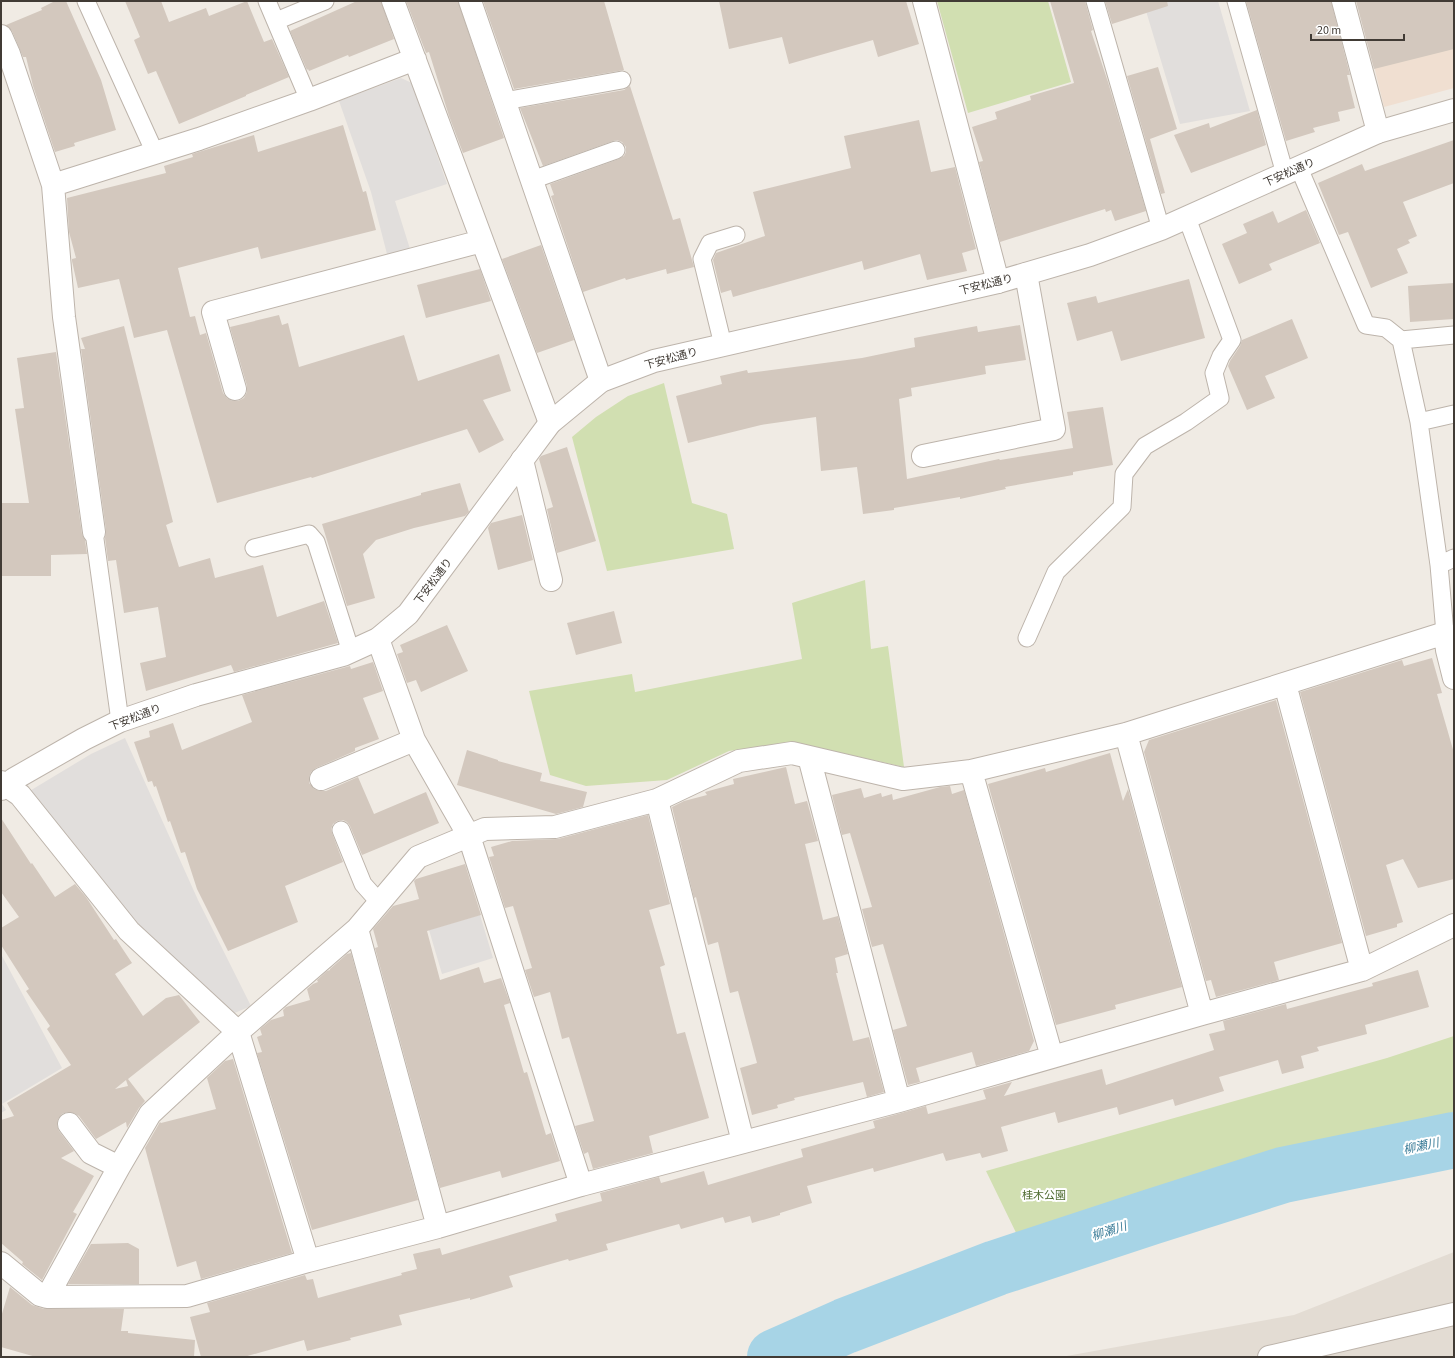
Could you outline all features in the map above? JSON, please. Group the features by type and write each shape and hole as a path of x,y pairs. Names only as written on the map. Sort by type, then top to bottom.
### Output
{"street":[{"path":"393,1 550,423"},
{"path":"470,1 601,381"},
{"path":"924,1 998,282"},
{"path":"1343,1 1378,132"},
{"path":"1,36 9,54 53,185 64,317 94,532"},
{"path":"53,185 199,139 309,100 415,59"},
{"name":"下安松通り","path":"3,785 84,739 120,721 196,695 343,656 378,640 408,614 550,423 601,381 654,361 998,282 1090,255 1187,218 1378,132 1454,110"},
{"path":"235,389 213,312 482,241"},
{"path":"923,456 1054,429 1026,274"},
{"path":"522,460 551,580"},
{"path":"47,1297 150,1114 238,1032 357,929 418,857 485,829 555,827 657,800 739,761 792,753 903,779 971,771 1126,734 1445,633 1447,650 1454,678"},
{"path":"378,640 414,740 469,836 581,1185"},
{"path":"1285,684 1362,970"},
{"path":"1126,734 1202,1014"},
{"path":"321,779 414,740"},
{"path":"809,757 899,1101"},
{"path":"971,771 1052,1057"},
{"path":"3,785 20,795 129,931 238,1032 308,1261"},
{"path":"657,800 743,1142"},
{"path":"1,1263 40,1295 47,1297 187,1296 308,1261 438,1227 581,1185 899,1101 1202,1014 1362,970 1454,925"},
{"path":"357,929 438,1227"},
{"path":"69,1124 91,1153 119,1167"},
{"path":"1269,1357 1454,1314"}],"lane":[{"path":"86,1 155,153"},
{"path":"267,1 309,100"},
{"path":"276,21 325,1"},
{"path":"1095,1 1161,229"},
{"path":"1236,1 1292,171 1366,324 1386,328 1401,340 1419,422 1446,562 1445,633"},
{"path":"505,102 622,80"},
{"path":"532,180 616,150"},
{"path":"1027,638 1056,572 1122,507 1124,474 1145,446 1186,422 1220,398 1214,373 1221,356 1232,340 1187,218"},
{"path":"723,345 702,260 710,244 736,235"},
{"path":"1401,340 1454,336"},
{"path":"1419,422 1454,414"},
{"path":"94,532 120,721"},
{"path":"254,548 310,534 316,542 351,652"},
{"path":"341,830 363,884 380,903"}],"shaded area":[{"path":"1143,1 1218,1 1250,111 1180,124"},
{"path":"1358,1 1454,1 1454,88 1384,107"},
{"path":"401,78 412,83 447,184 395,201 410,249 387,254 371,192 339,101"},
{"path":"125,738 198,900 251,1006 230,1015 130,920 28,792 91,754"},
{"path":"480,915 493,958 442,974 429,930"},
{"path":"1,954 62,1068 2,1104 6,1110 1,1113"},
{"path":"1454,1252 1454,1357 1061,1357 1294,1315"}],"green space":[{"path":"937,1 1048,1 1071,82 968,113"},
{"path":"664,383 692,503 727,514 734,549 607,571 572,437 596,417 628,396"},
{"path":"865,580 871,649 888,646 904,767 793,742 729,751 667,780 586,786 550,775 529,691 632,674 635,692 802,659 792,603"},
{"name":"桂木公園","path":"1454,1036 1454,1112 1402,1130 1021,1243 986,1171 1387,1058"}],"building":[{"path":"55,1 66,1 101,80 116,130 74,143 75,146 55,152 33,86 26,57 23,57 12,31 6,25 42,10 41,8"},
{"path":"125,1 161,1 169,22 206,8 209,16 247,1 264,42 272,39 289,77 179,124 156,71 148,74 134,40 140,37"},
{"path":"357,1 381,1 394,39 349,57 348,55 309,71 308,69 307,70 290,31"},
{"path":"406,1 458,1 504,138 463,153 449,116 429,52 426,53"},
{"path":"483,1 604,1 624,70 514,89"},
{"path":"719,1 906,1 919,44 878,57 873,40 789,64 782,37 729,49"},
{"path":"1050,1 1085,1 1093,30 1091,31 1108,82 1146,211 1115,221 1111,210 1106,212 1105,209 1000,242 979,162 983,161 972,127 997,119 995,112 1031,100 1030,96 1074,83"},
{"path":"1105,1 1167,1 1168,6 1112,24"},
{"path":"1246,1 1331,1 1350,75 1347,75 1355,108 1338,112 1340,121 1313,128 1315,132 1286,141"},
{"path":"1356,1 1454,1 1454,49 1374,69"},
{"path":"1158,67 1177,129 1150,139 1165,193 1161,194 1127,76"},
{"path":"630,86 673,220 680,218 694,267 667,274 666,269 626,280 625,278 583,292 551,196 554,195 550,184 619,159 624,156 626,147 622,142 617,140 543,166 520,108 624,90"},
{"path":"1257,110 1266,145 1191,173 1174,135 1209,123 1210,128"},
{"path":"919,120 931,172 955,167 976,249 962,253 967,271 927,280 920,254 864,270 862,261 733,297 731,290 721,293 713,260 716,253 765,236 753,192 851,168 844,136"},
{"path":"343,125 363,192 366,191 376,230 261,259 258,247 178,268 190,317 195,316 200,335 206,333 223,393 232,401 238,401 244,398 247,392 247,386 230,327 279,315 282,325 288,323 299,367 404,335 418,381 499,354 511,391 483,400 504,440 479,453 467,429 312,478 311,477 217,503 167,330 134,338 119,279 78,288 72,261 72,259 76,258 69,232 67,198 166,173 164,166 193,157 192,154 254,135 258,152"},
{"path":"1454,140 1454,183 1403,202 1417,236 1408,240 1410,243 1397,249 1408,273 1371,288 1348,232 1339,235 1318,183 1362,164 1365,171"},
{"path":"1306,210 1320,243 1269,264 1272,270 1239,284 1222,244 1247,233 1243,224 1273,211 1278,223"},
{"path":"541,245 574,340 537,353 502,259"},
{"path":"480,269 491,301 426,318 417,285"},
{"path":"1189,279 1205,338 1121,361 1112,331 1077,341 1067,303 1096,296 1098,303"},
{"path":"1454,283 1454,319 1410,322 1408,286"},
{"path":"1292,319 1308,358 1265,376 1275,398 1247,410 1228,366 1230,361 1240,346 1242,340"},
{"path":"1020,325 1026,360 985,366 986,374 911,388 912,396 899,399 907,479 999,459 1073,448 1067,412 1103,407 1113,465 1073,472 1073,475 1005,487 1006,489 960,499 960,497 894,508 894,510 863,514 857,467 821,471 816,417 761,425 688,443 676,396 722,384 720,376 747,370 748,373 862,358 915,347 914,338 977,326 978,332"},
{"path":"124,326 173,522 166,525 179,567 210,558 215,578 263,565 277,617 324,601 338,643 234,672 231,665 146,691 140,663 166,657 158,607 124,613 116,560 108,561 105,538 106,530 81,349 85,349 81,338"},
{"path":"56,352 82,534 85,540 87,554 51,555 51,576 1,576 1,503 29,503 15,409 24,408 17,358"},
{"path":"567,447 596,541 557,553 547,509 553,507 539,459 541,456"},
{"path":"460,483 469,512 465,516 414,528 376,540 363,554 375,598 347,606 322,524 421,495 421,493"},
{"path":"522,515 533,560 498,570 488,528 491,523"},
{"path":"614,611 622,643 576,655 567,623"},
{"path":"447,625 468,671 421,692 416,680 407,683 397,654 403,652 400,645"},
{"path":"1432,658 1442,693 1437,694 1454,753 1454,879 1418,888 1403,859 1386,865 1403,922 1397,924 1397,927 1366,936 1300,692 1402,660 1404,666"},
{"path":"373,662 383,691 363,698 379,739 355,748 355,751 316,768 311,772 309,783 314,789 326,791 358,777 374,814 426,792 439,823 362,855 350,826 343,820 337,821 333,824 331,829 343,862 285,886 298,922 228,951 197,889 185,852 181,853 170,821 168,822 156,786 154,787 152,781 148,782 134,742 150,737 149,731 173,723 182,750 252,722 242,695 350,666 351,669"},
{"path":"1276,700 1342,943 1274,962 1279,980 1216,997 1211,980 1206,981 1144,752 1149,740"},
{"path":"467,750 498,761 542,773 540,781 587,792 583,807 556,814 457,785"},
{"path":"1110,753 1123,801 1128,789 1182,987 1115,1005 1116,1009 1056,1025 988,784 1045,768 1046,772"},
{"path":"786,767 795,804 807,801 818,841 805,844 823,920 838,916 848,954 835,958 838,973 836,973 853,1041 869,1037 884,1092 867,1097 863,1082 794,1098 795,1100 777,1105 778,1108 752,1115 740,1068 757,1063 738,991 730,993 718,942 708,945 696,897 694,898 672,807 684,801 707,795 705,792 734,784 733,779"},
{"path":"950,786 952,794 964,790 1034,1041 1029,1051 976,1066 972,1052 916,1068 920,1082 908,1085 893,1030 907,1026 883,944 872,947 862,909 872,907 850,833 842,835 832,795 861,788 864,798 881,793 882,797 892,794 893,800 940,787"},
{"path":"648,815 670,904 649,910 665,965 660,967 677,1034 685,1032 709,1118 649,1136 653,1153 593,1169 588,1152 584,1154 575,1126 594,1121 569,1037 562,1039 550,992 534,997 525,970 532,968 513,906 505,908 489,857 494,856 491,847 512,841 558,839"},
{"path":"1,818 55,897 75,884 86,897 114,940 116,939 132,963 115,974 143,1016 166,998 179,995 200,1022 128,1079 145,1101 127,1128 126,1122 96,1139 79,1116 74,1113 67,1112 62,1114 58,1119 57,1125 59,1131 74,1151 61,1158 94,1176 73,1212 77,1214 42,1280 22,1264 23,1262 1,1243 1,1120 14,1116 7,1103 71,1065 47,1029 50,1026 26,991 29,989 1,945 1,928 19,917 1,892","holes":["126,1080 128,1086 115,1089"]},
{"path":"465,864 481,915 427,931 440,980 479,967 484,983 501,978 510,1003 504,1005 524,1073 527,1072 546,1135 551,1133 560,1161 502,1178 500,1171 440,1188 375,948 378,947 373,929 393,906 419,899 414,881 416,879"},
{"path":"351,953 418,1200 312,1230 257,1053 262,1052 257,1037 262,1035 260,1029 271,1020 284,1016 283,1010 286,1007 310,1000 307,989 318,982 317,980 347,954"},
{"path":"1418,970 1429,1007 1365,1025 1367,1034 1317,1047 1319,1051 1301,1056 1304,1068 1282,1074 1278,1060 1219,1077 1224,1091 1175,1106 1173,1099 1119,1115 1117,1107 1058,1123 1055,1112 1001,1127 1008,1151 982,1158 980,1153 946,1161 943,1153 874,1172 873,1168 807,1186 812,1203 780,1213 780,1215 752,1223 750,1216 725,1223 723,1217 681,1229 679,1224 606,1244 608,1250 569,1261 568,1259 509,1276 513,1287 470,1300 470,1298 399,1315 402,1325 350,1338 351,1340 307,1351 304,1340 244,1357 201,1357 190,1317 210,1312 207,1303 305,1275 307,1280 313,1279 318,1298 402,1275 401,1273 417,1269 413,1254 440,1248 442,1255 557,1221 555,1214 602,1201 600,1193 659,1177 661,1183 704,1171 708,1185 803,1157 801,1149 875,1128 873,1121 926,1106 928,1114 986,1099 983,1090 1012,1082 1004,1096 1102,1069 1106,1085 1214,1050 1209,1034 1225,1030 1223,1021 1286,1004 1287,1009 1373,986 1372,983"},
{"path":"233,1059 292,1253 201,1279 196,1261 177,1267 145,1148 160,1122 161,1123 216,1109 207,1078 225,1061"},
{"path":"128,1243 139,1249 139,1284 68,1284 91,1244"},
{"path":"10,1287 32,1305 44,1309 124,1309 121,1331 195,1340 194,1357 36,1357 1,1347 1,1317"}],"waterway":[{"name":"柳瀬川","path":"775,1357 845,1326 996,1268 1151,1217 1283,1175 1454,1140"}]}
